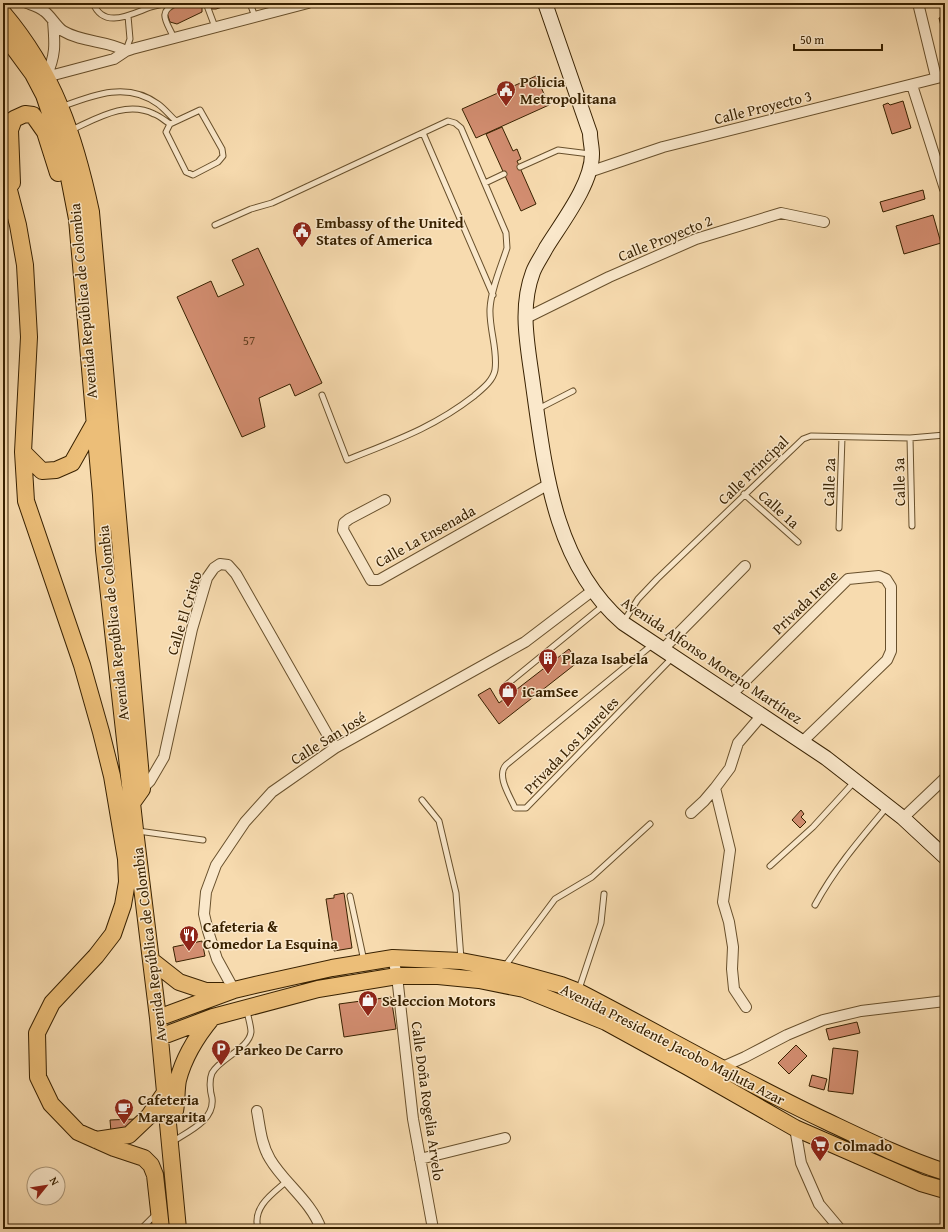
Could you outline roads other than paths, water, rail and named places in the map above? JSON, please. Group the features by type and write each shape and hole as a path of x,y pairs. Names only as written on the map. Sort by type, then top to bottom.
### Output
{"main road":[{"name":"Avenida Alfonso Moreno Martínez","path":"546,3 590,133 592,155 589,172 582,189 533,271 528,290 524,319 552,502 565,537 592,591 623,623 802,742 855,780 903,818 945,856"},
{"path":"3,14 34,57 46,77 56,109"},
{"name":"Avenida República de Colombia","path":"3,33 32,74 44,95 56,109 65,133 77,220 101,495 104,550 135,830 152,960 171,1138 178,1229"},
{"path":"11,197 12,164 10,130 14,119 25,114 33,115 45,132 57,169 63,198 68,209 77,220"},
{"path":"65,133 81,163 91,212 111,418 142,789 132,803"},
{"name":"Avenida República de Colombia","path":"3,167 11,197 25,265 29,337 23,452 26,501 82,664 95,710 112,776 126,859 127,882 123,905 113,934 96,956 52,1002 37,1033 38,1077 51,1104 78,1132 144,1158 151,1165 155,1175 161,1229"},
{"path":"23,452 42,471 56,470 72,462 94,424"},
{"name":"Avenida Presidente Jacobo Majluta Azar","path":"158,1018 234,990 364,962 393,958 461,961 503,969 561,985 579,992 715,1074 795,1128 921,1183 945,1190"},
{"path":"152,960 172,978 190,986 206,991 234,990"},
{"name":"Avenida Presidente Jacobo Majluta Azar","path":"160,1037 213,1018 318,989 397,976 438,976 479,980 524,989 606,1022 715,1074 883,1148 945,1172"},
{"path":"171,1138 179,1079 185,1059 200,1032 213,1018"},
{"path":"96,1140 129,1135 150,1116 166,1091"}],"street":[{"path":"26,3 44,7 53,21 63,31 78,38 116,45 126,51"},
{"path":"918,3 941,77"},
{"path":"46,77 114,59 126,51 301,4"},
{"path":"46,77 53,63 56,50 53,21"},
{"name":"Calle Proyecto 3","path":"589,172 663,147 941,77"},
{"path":"912,85 945,189"},
{"name":"Calle Proyecto 2","path":"524,319 610,277 696,239 782,213 824,222"},
{"name":"Calle La Ensenada","path":"385,500 344,522 343,530 371,580 379,580 549,484"},
{"name":"Calle El Cristo","path":"142,789 150,781 164,757 192,629 207,578 214,568 220,564 228,565 236,574 336,748"},
{"path":"663,650 746,566"},
{"name":"Privada Irene","path":"731,695 848,579 879,576 886,579 891,587 891,651 887,660 802,742"},
{"name":"Calle San José","path":"234,990 217,959 204,914 206,892 216,865 245,822 272,792 336,748 525,642 592,591"},
{"path":"691,813 704,802 730,768 738,743 762,715"},
{"path":"903,818 945,778"},
{"path":"715,788 730,850 723,902 729,922 733,947 732,968 734,989 746,1007"},
{"name":"Calle Doña Rogelia Arvelo","path":"393,958 397,976 413,1119 433,1229"},
{"path":"715,1074 788,1034 823,1020 861,1011 945,1001"},
{"path":"257,1111 262,1139 270,1159 306,1203 321,1229"},
{"path":"795,1128 801,1163 819,1204 840,1229"},
{"path":"420,1159 505,1138"}],"lane":[{"path":"93,3 96,11 103,17 116,18 128,16 154,6 167,3"},
{"path":"174,38 164,12 167,7 177,3"},
{"path":"206,3 215,27"},
{"path":"250,3 255,17"},
{"path":"126,51 130,39 128,16"},
{"path":"56,109 95,94 116,92 134,93 160,105 176,121"},
{"path":"65,133 117,111 130,109 144,110 154,114 170,124"},
{"path":"200,110 222,148 223,156 221,160 196,174 191,175 186,172 167,135 166,130 170,124 200,110"},
{"path":"215,225 251,209 272,203 448,121 455,123 461,128 506,233 507,248 490,310 495,371 481,390 453,413 423,430 347,460 322,395"},
{"path":"423,133 493,295"},
{"path":"520,167 558,150 592,155"},
{"path":"485,183 504,174"},
{"path":"537,410 573,391"},
{"name":"Calle Principal","path":"623,623 643,594 744,494 803,439 811,436 910,438 945,435"},
{"name":"Calle 2a","path":"839,528 842,437"},
{"name":"Calle 3a","path":"910,438 912,526"},
{"name":"Calle 1a","path":"744,494 798,542"},
{"path":"504,686 604,605"},
{"name":"Privada Los Laureles","path":"663,650 526,808 515,808 502,776 502,769 663,650"},
{"path":"770,866 813,827 855,780"},
{"path":"422,800 439,821 456,894 461,961"},
{"path":"815,905 827,882 847,854 888,806"},
{"path":"503,969 555,899 592,877 650,824"},
{"path":"135,830 203,840"},
{"path":"579,992 601,923 604,894"},
{"path":"350,896 364,962"},
{"path":"171,1138 206,1119 211,1113 213,1104 210,1084 212,1074 223,1061 248,1040 251,1032 247,1008"},
{"path":"258,1229 256,1222 259,1209 268,1197 288,1181"},
{"path":"141,1229 159,1211"}],"place":[{"name":"Policia Metropolitana","path":"506,107"},
{"name":"Embassy of the United States of America","path":"302,248"},
{"name":"Plaza Isabela","path":"548,675"},
{"name":"iCamSee","path":"508,708"},
{"name":"Cafeteria & Comedor La Esquina","path":"189,952"},
{"name":"Seleccion Motors","path":"368,1017"},
{"name":"Parkeo De Carro","path":"221,1066"},
{"name":"Cafeteria Margarita","path":"124,1125"},
{"name":"Colmado","path":"820,1162"}]}
